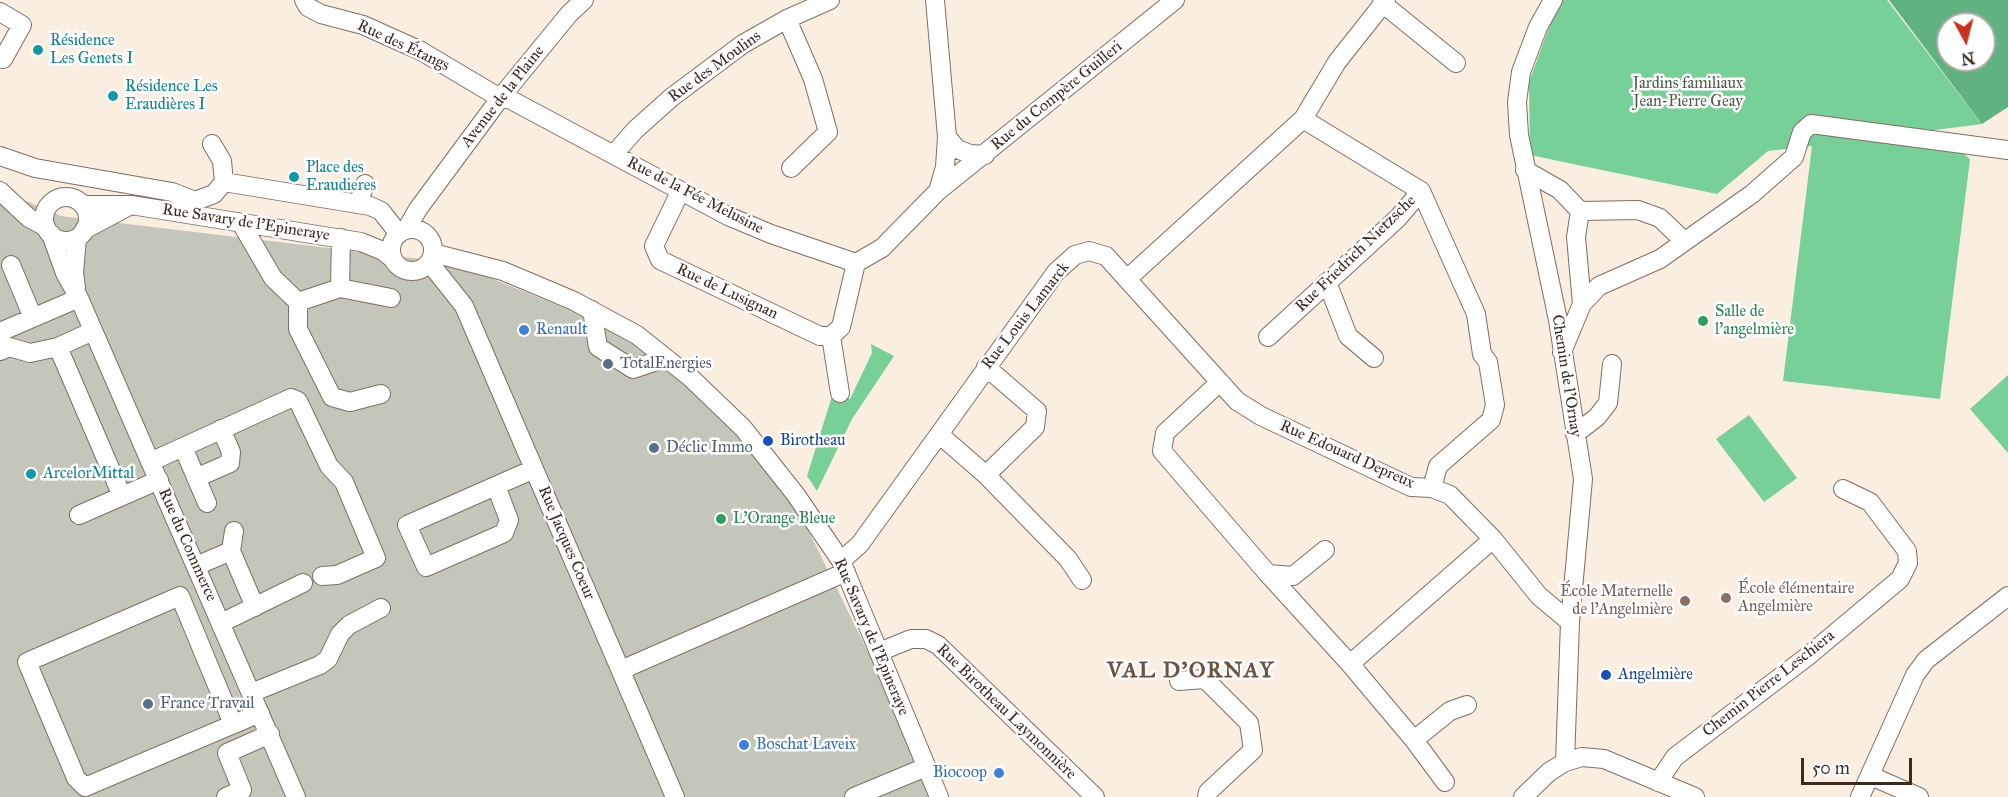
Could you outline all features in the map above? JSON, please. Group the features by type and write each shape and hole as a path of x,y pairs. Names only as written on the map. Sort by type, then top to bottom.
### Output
{"street":[{"name":"Rue des Étangs","path":"304,0 308,7 321,14 363,25 421,51 501,97"},
{"name":"Avenue de la Plaine","path":"400,234 566,7 584,0"},
{"name":"Rue des Moulins","path":"614,154 635,130 672,97 743,44 787,19 830,0"},
{"path":"935,0 947,137 945,167 938,191"},
{"name":"Rue du Compère Guilleri","path":"856,263 882,248 938,191 1175,0"},
{"name":"Chemin de l'Ornay","path":"1553,0 1538,27 1521,72 1517,102 1525,170 1558,320 1583,479 1570,622 1565,762"},
{"path":"1127,279 1303,119 1337,62 1384,1 1456,63"},
{"path":"0,12 22,25 3,59 0,57"},
{"path":"787,19 813,79 828,132 791,168"},
{"name":"Rue de la Fée Melusine","path":"501,97 511,100 614,154 680,192 771,234 856,263"},
{"name":"Rue Friedrich Nietzsche","path":"1268,337 1398,218 1421,191 1303,119"},
{"path":"1562,354 1582,304 1599,286 1660,258 1752,194 1794,157 1802,132 1811,124 2008,150"},
{"path":"947,137 957,149 970,154 985,155"},
{"path":"0,156 65,175 102,178 172,192 194,208 214,194 224,182 222,161 212,144"},
{"path":"1525,170 1560,190 1580,211 1638,210 1660,218 1684,241"},
{"path":"65,175 75,186 88,217 81,234"},
{"path":"224,182 377,208 400,234 391,248 393,259"},
{"path":"358,204 364,184"},
{"path":"1421,191 1476,314 1482,354 1488,362 1494,405 1491,420 1438,466 1432,489"},
{"path":"2,192 38,202 70,197 80,202"},
{"path":"2,192 29,218 63,240 81,234 131,205"},
{"name":"Rue de Lusignan","path":"680,192 654,246 660,260 820,336 831,336"},
{"path":"425,262 430,240 426,234 427,197"},
{"path":"48,231 44,214 57,199"},
{"name":"Rue Savary de l'Epineraye","path":"80,202 194,208 241,223 361,242 383,250 402,268 425,262 503,271 592,310 637,335 666,358 743,428 796,495 843,566 939,797"},
{"path":"1580,211 1576,237 1582,304"},
{"path":"241,223 273,278 298,302 298,329 332,397 350,402 381,394"},
{"name":"Rue du Commerce","path":"48,231 296,797"},
{"name":"Rue du Commerce","path":"78,295 74,272 81,234"},
{"name":"Rue Savary de l'Epineraye","path":"361,242 400,234 426,234"},
{"path":"340,288 341,238"},
{"name":"Rue Louis Lamarck","path":"843,566 1056,272 1075,255 1089,251 1106,256 1127,279"},
{"name":"Rue Jacques Coeur","path":"425,262 464,306 675,797"},
{"path":"840,393 831,336 841,327 856,263"},
{"path":"11,265 33,318"},
{"name":"Rue Edouard Depreux","path":"1127,279 1237,401 1261,416 1412,486 1450,495 1493,539 1539,596 1570,622"},
{"path":"1327,282 1348,336 1374,358"},
{"path":"298,302 340,288 391,298"},
{"path":"0,332 78,295"},
{"path":"592,310 598,347 633,369 666,358"},
{"path":"0,351 9,347 30,353 58,347 93,331"},
{"path":"58,347 122,496"},
{"path":"1575,434 1597,417 1608,403 1612,364"},
{"path":"986,367 1037,411 1035,427 986,475"},
{"path":"1220,382 1165,433 1162,451 1268,574 1350,664 1414,740 1445,782"},
{"path":"150,462 291,398 298,401 305,410 329,466 344,482 376,558 337,575 322,576"},
{"path":"196,478 230,463 231,452 221,429"},
{"path":"940,435 986,475 1068,559 1082,580"},
{"path":"183,447 207,503"},
{"path":"496,486 509,520 504,533 426,567 407,525 534,469"},
{"path":"79,515 159,480"},
{"name":"Chemin Pierre Leschiera","path":"1658,782 1675,757 1808,656 1900,579 1908,563 1907,551 1870,502 1843,489"},
{"path":"234,531 231,551 255,608"},
{"path":"1350,664 1493,539"},
{"path":"1268,574 1293,576 1325,550"},
{"path":"196,566 231,551"},
{"path":"621,670 843,566"},
{"path":"221,623 303,583"},
{"path":"233,724 180,596 27,662 76,778 86,787 260,713"},
{"path":"1860,797 1915,675 1926,660 2008,596"},
{"path":"251,693 328,659 344,630 381,609"},
{"name":"Rue Birotheau Laymonnière","path":"879,652 911,639 926,639 938,645 1095,797"},
{"path":"1179,681 1205,679 1249,723 1253,750 1208,792 1207,797"},
{"path":"1414,740 1450,711 1467,705"},
{"path":"226,797 242,790 227,753 270,734"},
{"path":"1523,797 1549,772 1565,762 1582,758 1604,759 1695,797"},
{"path":"854,797 926,767"},
{"path":"1871,776 1919,797"}],"shaded area":[{"path":"0,190 61,216 454,263 650,343 790,493 939,797 0,797"}],"green space":[{"name":"Jardins familiaux Jean-Pierre Geay","path":"1559,0 1887,0 1936,64 1936,72 1942,72 1982,124 1871,138 1959,150 1970,159 1940,399 1783,381 1812,146 1768,151 1717,194 1530,155 1529,82"},
{"path":"1889,0 2008,0 2008,107 1982,124 1943,72 1996,72 1996,12 1936,12 1936,63"},
{"path":"871,344 894,356 852,419 817,491 807,476 833,393 850,399 872,353"},
{"path":"2008,375 2008,453 1970,409"},
{"path":"1749,415 1797,478 1764,502 1716,439"}],"place":[{"name":"Résidence Les Genets I","path":"38,50"},
{"name":"Résidence Les Eraudières I","path":"113,96"},
{"name":"Place des Eraudieres","path":"294,177"},
{"name":"Salle de l'angelmière","path":"1703,321"},
{"name":"Renault","path":"524,330"},
{"name":"TotalEnergies","path":"608,364"},
{"name":"Birotheau","path":"768,441"},
{"name":"Déclic Immo","path":"654,448"},
{"name":"ArcelorMittal","path":"31,474"},
{"name":"L'Orange Bleue","path":"721,519"},
{"name":"École élémentaire Angelmière","path":"1726,598"},
{"name":"École Maternelle de l'Angelmière","path":"1685,601"},
{"name":"Angelmière","path":"1606,675"},
{"name":"France Travail","path":"148,704"},
{"name":"Boschat Laveix","path":"744,745"},
{"name":"Biocoop","path":"999,773"}],"district":[{"name":"VAL D'ORNAY","path":"1191,672"}]}
